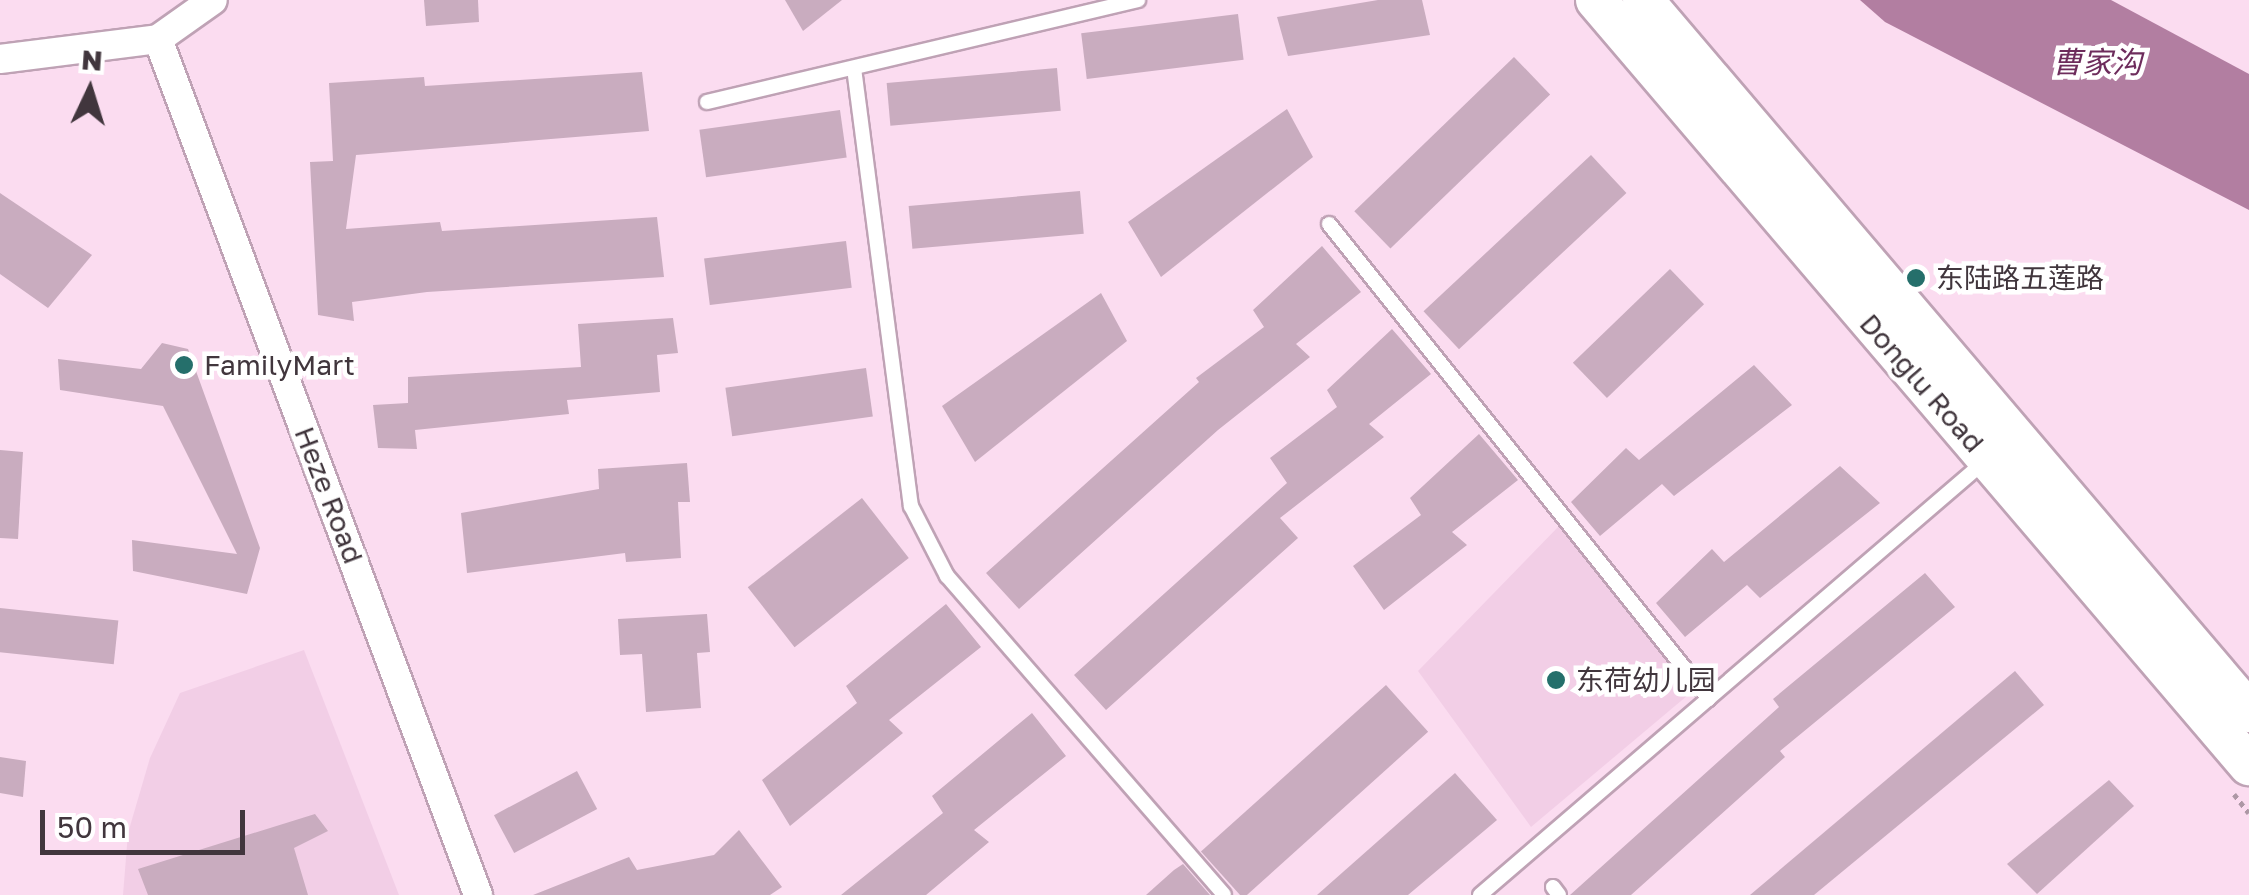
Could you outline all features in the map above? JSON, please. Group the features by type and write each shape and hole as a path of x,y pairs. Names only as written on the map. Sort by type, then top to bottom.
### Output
{"main road":[{"name":"Donglu Road","path":"1596,0 1734,170 1988,458 2249,765"},
{"name":"Donglu Road","path":"1643,0 2249,712"}],"street":[{"path":"0,59 158,40 213,0"},
{"name":"Heze Road","path":"158,40 478,895"}],"lane":[{"path":"707,102 1138,0"},
{"path":"854,68 911,506 948,576 1224,895"},
{"path":"1329,224 1710,699"},
{"path":"1480,895 1988,458"}],"shaded area":[{"name":"东荷幼儿园","path":"1560,525 1694,690 1531,827 1418,671"},
{"path":"304,650 399,895 123,895 128,833 150,758 180,693"}],"water":[{"name":"曹家沟","path":"1860,0 2111,0 2249,74 2249,210 1885,22"}],"building":[{"path":"424,0 478,0 479,22 426,26"},
{"path":"785,0 842,0 803,31"},
{"path":"1378,0 1422,0 1430,35 1288,56 1277,17"},
{"path":"1238,14 1244,60 1087,79 1081,33"},
{"path":"1514,57 1550,94 1390,249 1354,211"},
{"path":"1057,68 1061,111 890,126 887,83"},
{"path":"642,72 649,131 356,155 346,229 440,222 442,231 657,217 664,277 427,292 352,302 354,321 318,315 310,162 333,161 329,83 424,77 425,86"},
{"path":"1287,109 1313,157 1161,277 1128,222"},
{"path":"840,110 847,158 706,177 699,130"},
{"path":"1591,155 1626,193 1459,349 1424,311"},
{"path":"1080,191 1084,234 912,249 909,206"},
{"path":"0,193 92,255 48,308 0,274"},
{"path":"846,241 852,288 710,305 704,258"},
{"path":"1322,246 1361,292 1296,344 1310,357 1218,430 1019,609 986,573 1199,382 1196,378 1264,327 1253,310"},
{"path":"1670,269 1704,304 1607,398 1573,363"},
{"path":"1101,293 1127,341 975,462 942,406"},
{"path":"673,318 678,353 657,355 660,392 567,400 569,414 415,430 417,449 378,448 373,405 408,403 408,377 581,367 578,324"},
{"path":"1392,329 1431,374 1369,424 1384,437 1280,518 1298,538 1106,710 1074,675 1287,483 1270,458 1337,407 1327,390"},
{"path":"162,343 188,349 260,548 247,594 133,571 132,540 237,554 163,406 60,390 58,359 141,369"},
{"path":"1754,365 1792,405 1674,496 1662,484 1600,536 1571,502 1626,448 1639,460"},
{"path":"866,368 873,417 732,436 725,388"},
{"path":"1479,434 1518,480 1452,532 1467,545 1384,610 1353,566 1421,515 1410,498"},
{"path":"0,450 23,452 18,539 0,538"},
{"path":"687,463 690,502 678,502 681,558 626,562 625,553 467,573 461,513 599,489 598,469"},
{"path":"1840,466 1880,503 1760,598 1747,585 1685,637 1656,603 1712,549 1724,562"},
{"path":"862,498 909,558 795,647 748,587"},
{"path":"1925,573 1955,607 1780,751 1785,757 1631,895 1570,895 1779,707 1773,699"},
{"path":"946,604 981,647 889,720 903,733 790,826 762,780 857,703 846,686"},
{"path":"0,608 118,620 114,664 0,652"},
{"path":"707,614 710,652 697,653 701,708 646,712 642,654 620,655 618,619"},
{"path":"2015,671 2044,705 1814,895 1750,895"},
{"path":"1386,685 1428,732 1247,895 1240,895 1201,852"},
{"path":"1032,713 1066,756 974,830 989,842 926,895 841,895 943,813 932,796"},
{"path":"0,757 26,761 23,797 0,793"},
{"path":"577,771 597,809 514,853 494,815"},
{"path":"1455,773 1497,820 1408,895 1317,895"},
{"path":"2109,780 2134,806 2037,894 2007,864"},
{"path":"315,814 328,831 294,848 308,895 148,895 138,869"},
{"path":"739,830 782,887 770,895 533,895 629,857 637,870 714,855"},
{"path":"1183,864 1210,895 1146,895 1174,870"}],"place":[{"name":"东陆路五莲路","path":"1916,278"},
{"name":"FamilyMart","path":"184,365"},
{"name":"东荷幼儿园","path":"1556,680"}]}
